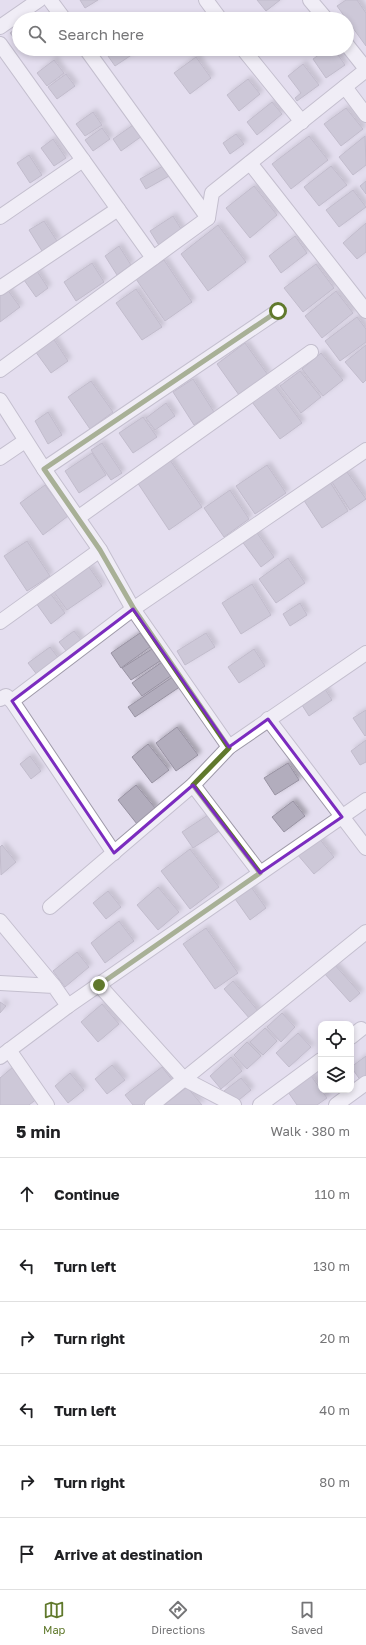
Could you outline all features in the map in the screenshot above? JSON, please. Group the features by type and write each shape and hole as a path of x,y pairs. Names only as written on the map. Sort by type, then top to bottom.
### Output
{"street":[{"path":"22,12 39,0"},
{"path":"50,0 59,12"},
{"path":"206,0 215,12"},
{"path":"310,0 320,12"},
{"path":"0,27 12,19"},
{"path":"0,44 154,258"},
{"path":"0,370 208,218 212,193 366,69 354,54"},
{"path":"91,56 208,218"},
{"path":"249,56 302,122"},
{"path":"344,87 366,115"},
{"path":"0,217 83,160"},
{"path":"250,163 366,311"},
{"path":"0,288 118,209"},
{"path":"44,469 278,311"},
{"path":"79,517 311,352"},
{"path":"0,400 44,469 79,517 134,609 229,748"},
{"path":"0,458 25,440"},
{"path":"114,853 6,700 134,609 366,450"},
{"path":"0,622 100,550"},
{"path":"50,907 193,785 229,748 268,719 366,653"},
{"path":"268,719 366,848"},
{"path":"193,785 260,873"},
{"path":"46,1105 4,1054 68,1006 366,800"},
{"path":"0,921 54,986 68,1006"},
{"path":"152,1105 366,932"},
{"path":"0,983 54,986"},
{"path":"99,985 184,1079 234,1105"},
{"path":"260,1105 318,1062"},
{"path":"336,1105 366,1082"}],"highlighted area":[{"path":"133,609 229,747 268,719 342,817 260,873 193,785 114,853 12,701"}],"building":[{"path":"80,0 98,0 85,8"},
{"path":"257,0 280,0 266,11"},
{"path":"346,0 357,0 366,13 366,46 354,29 354,12 341,12 337,6"},
{"path":"108,56 130,56 115,66"},
{"path":"317,56 339,56 345,65 326,78 313,59"},
{"path":"196,57 211,78 190,94 174,73"},
{"path":"54,60 64,73 47,86 37,73"},
{"path":"303,64 319,85 297,101 295,98 301,93 288,76"},
{"path":"66,74 75,86 57,99 48,87"},
{"path":"248,79 260,94 239,111 227,95"},
{"path":"272,102 282,114 257,135 247,122"},
{"path":"346,108 363,129 341,146 324,124"},
{"path":"93,112 102,125 85,136 76,124"},
{"path":"133,125 142,136 121,151 113,139"},
{"path":"102,128 110,139 93,151 85,140"},
{"path":"236,134 244,144 230,154 223,143"},
{"path":"309,136 328,160 291,189 272,164"},
{"path":"365,136 366,165 353,175 339,157"},
{"path":"53,139 66,158 54,166 41,148"},
{"path":"29,155 42,175 30,183 17,163"},
{"path":"163,166 169,176 146,189 140,179"},
{"path":"331,166 347,185 319,206 304,187"},
{"path":"366,181 366,194 360,186"},
{"path":"254,186 277,215 250,238 226,208"},
{"path":"353,190 366,207 339,227 326,210"},
{"path":"173,216 183,232 160,247 150,231"},
{"path":"44,221 57,241 42,251 29,230"},
{"path":"366,223 366,252 357,259 343,243"},
{"path":"218,225 246,262 208,291 181,254"},
{"path":"295,236 307,253 281,273 269,256"},
{"path":"119,246 131,265 117,275 105,256"},
{"path":"164,260 192,302 165,321 136,279"},
{"path":"92,263 104,282 76,301 64,282"},
{"path":"316,264 334,288 303,312 284,288"},
{"path":"37,271 48,288 36,297 24,280"},
{"path":"7,289 20,307 0,322 0,294"},
{"path":"136,289 162,327 142,340 116,303"},
{"path":"336,291 353,313 322,338 305,316"},
{"path":"357,317 366,329 366,342 340,361 325,341"},
{"path":"53,338 68,361 51,373 35,351"},
{"path":"245,343 268,375 239,395 217,364"},
{"path":"366,345 366,380 363,383 345,362"},
{"path":"321,353 343,380 323,396 302,369"},
{"path":"300,371 321,397 301,413 280,386"},
{"path":"193,379 214,412 194,425 173,392"},
{"path":"91,381 113,412 90,429 68,397"},
{"path":"274,385 302,423 280,439 252,402"},
{"path":"166,403 175,416 155,430 146,418"},
{"path":"48,412 62,435 48,444 35,421"},
{"path":"143,417 157,437 133,453 119,433"},
{"path":"102,443 122,473 111,480 91,450"},
{"path":"92,453 106,475 79,493 65,471"},
{"path":"170,460 202,507 169,530 137,482"},
{"path":"267,465 286,493 255,514 236,486"},
{"path":"347,472 366,499 350,510 332,482"},
{"path":"330,482 348,511 322,528 303,499"},
{"path":"45,485 68,516 43,535 20,503"},
{"path":"230,490 249,519 224,537 204,508"},
{"path":"255,530 274,557 261,567 241,540"},
{"path":"27,541 50,576 27,591 4,556"},
{"path":"288,558 305,583 276,603 259,579"},
{"path":"89,567 102,586 67,610 54,592"},
{"path":"252,584 271,615 241,634 222,603"},
{"path":"50,593 65,613 51,624 36,603"},
{"path":"300,603 307,615 290,626 283,614"},
{"path":"74,631 82,641 67,652 59,642"},
{"path":"140,633 150,647 121,668 111,653"},
{"path":"206,633 215,647 185,665 177,651"},
{"path":"50,647 60,660 38,676 28,663"},
{"path":"152,649 160,661 131,680 122,668"},
{"path":"254,649 265,666 239,683 228,667"},
{"path":"165,660 175,673 142,696 132,683"},
{"path":"177,674 184,684 135,717 128,707"},
{"path":"323,686 332,700 309,716 300,702"},
{"path":"366,710 366,735 365,736 353,718"},
{"path":"177,727 198,755 176,771 156,743"},
{"path":"366,740 366,762 360,765 351,751"},
{"path":"148,744 169,770 152,783 132,757"},
{"path":"30,756 41,771 31,779 20,764"},
{"path":"288,763 299,780 275,795 264,778"},
{"path":"136,785 156,809 137,824 118,800"},
{"path":"293,801 305,816 284,832 272,817"},
{"path":"208,815 219,831 193,848 182,832"},
{"path":"318,837 334,857 314,874 297,854"},
{"path":"2,845 16,862 1,875 0,847"},
{"path":"190,849 219,887 190,909 161,871"},
{"path":"249,884 266,908 250,920 233,896"},
{"path":"158,887 179,912 158,930 137,905"},
{"path":"108,891 121,907 106,919 93,903"},
{"path":"119,921 134,941 105,963 91,943"},
{"path":"206,928 238,973 215,989 183,944"},
{"path":"77,952 89,967 65,987 53,971"},
{"path":"334,964 360,993 350,1002 324,973"},
{"path":"233,981 259,1012 250,1019 224,989"},
{"path":"0,1002 6,1006 0,1013"},
{"path":"102,1004 119,1024 98,1042 81,1022"},
{"path":"282,1013 295,1027 281,1042 267,1027"},
{"path":"265,1028 277,1041 263,1055 250,1042"},
{"path":"298,1033 311,1047 289,1067 276,1053"},
{"path":"247,1042 261,1056 247,1069 234,1055"},
{"path":"366,1056 366,1077 361,1081 354,1071 354,1065"},
{"path":"231,1057 242,1071 221,1089 210,1076"},
{"path":"112,1065 125,1080 107,1094 95,1079"},
{"path":"13,1067 38,1098 29,1105 0,1105 0,1078"},
{"path":"162,1067 173,1081 142,1105 133,1105 125,1095"},
{"path":"70,1073 84,1090 68,1103 55,1086"},
{"path":"309,1073 318,1086 318,1093 323,1093 327,1098 317,1105 297,1105 286,1089"},
{"path":"241,1078 251,1090 234,1104 224,1091"},
{"path":"187,1087 202,1105 164,1105"}],"route":[{"path":"99,985 260,873 193,785 229,748 134,609 79,517 44,469 278,311"}]}
